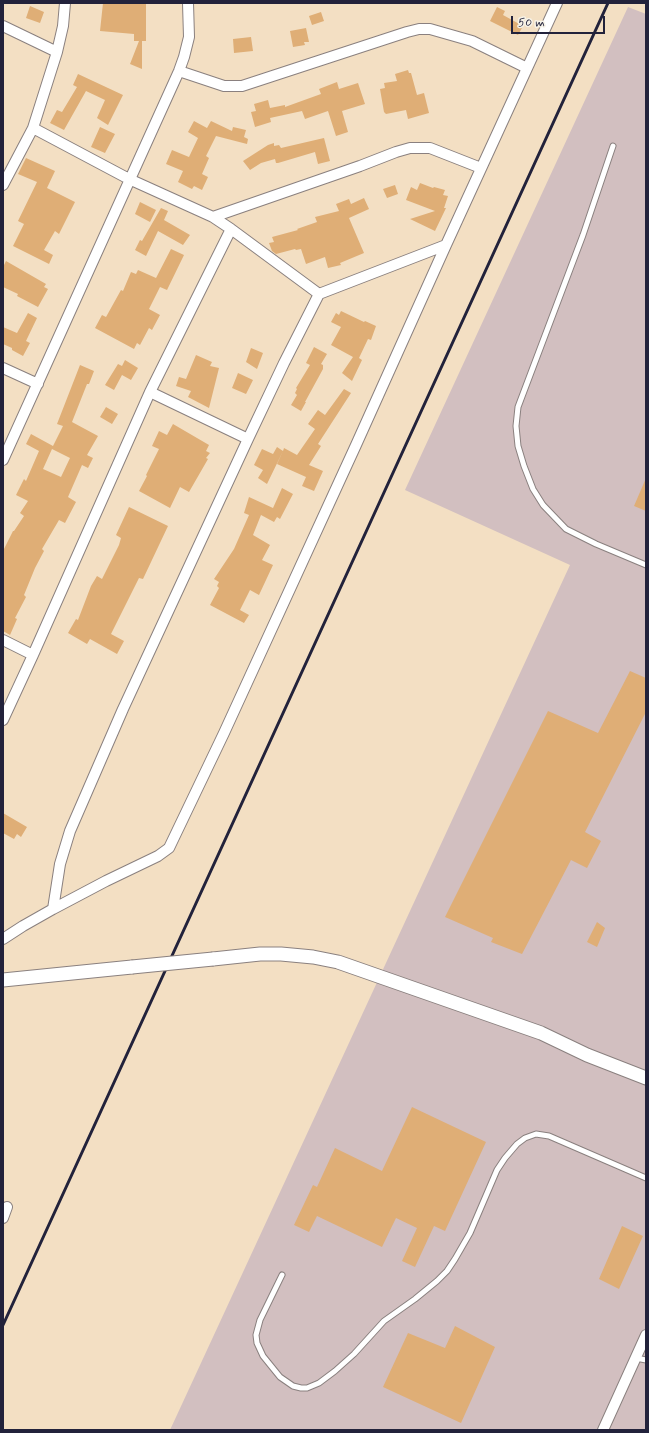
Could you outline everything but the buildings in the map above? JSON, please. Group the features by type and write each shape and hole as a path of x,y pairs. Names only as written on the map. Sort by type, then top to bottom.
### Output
{"street":[{"path":"3,185 34,128 57,52 63,26 65,3"},
{"path":"3,460 179,70 184,57 188,37 188,3"},
{"path":"3,939 22,926 53,909 158,856 169,848 340,481 557,3"},
{"path":"3,26 57,52"},
{"path":"179,70 224,86 242,86 419,29 430,29 472,41 527,68"},
{"path":"34,128 129,179 213,217 319,294"},
{"path":"213,217 410,148 430,148 481,168"},
{"path":"3,720 34,655 150,392 231,229"},
{"path":"53,909 60,864 70,831 123,710 248,440 284,363 319,294 446,245"},
{"path":"3,368 38,384"},
{"path":"150,392 248,440"},
{"path":"3,640 34,655"},
{"path":"3,980 260,954 313,957 338,962 542,1033 586,1055 646,1078"},
{"path":"3,1218 7,1207"},
{"path":"603,1430 641,1359 646,1335"}],"lane":[{"path":"613,146 580,243 518,407 516,426 518,446 524,466 533,489 543,506 566,528 596,544 646,564"},
{"path":"282,1275 265,1308 257,1329 257,1343 263,1356 280,1377 292,1386 307,1388 319,1383 335,1371 354,1354 384,1321 447,1271 470,1233 497,1170 516,1144 525,1138 536,1134 549,1136 646,1178"}],"shaded area":[{"path":"628,7 646,14 646,1430 170,1430 570,565 405,490"}],"railway":[{"path":"3,1325 608,3"}]}
